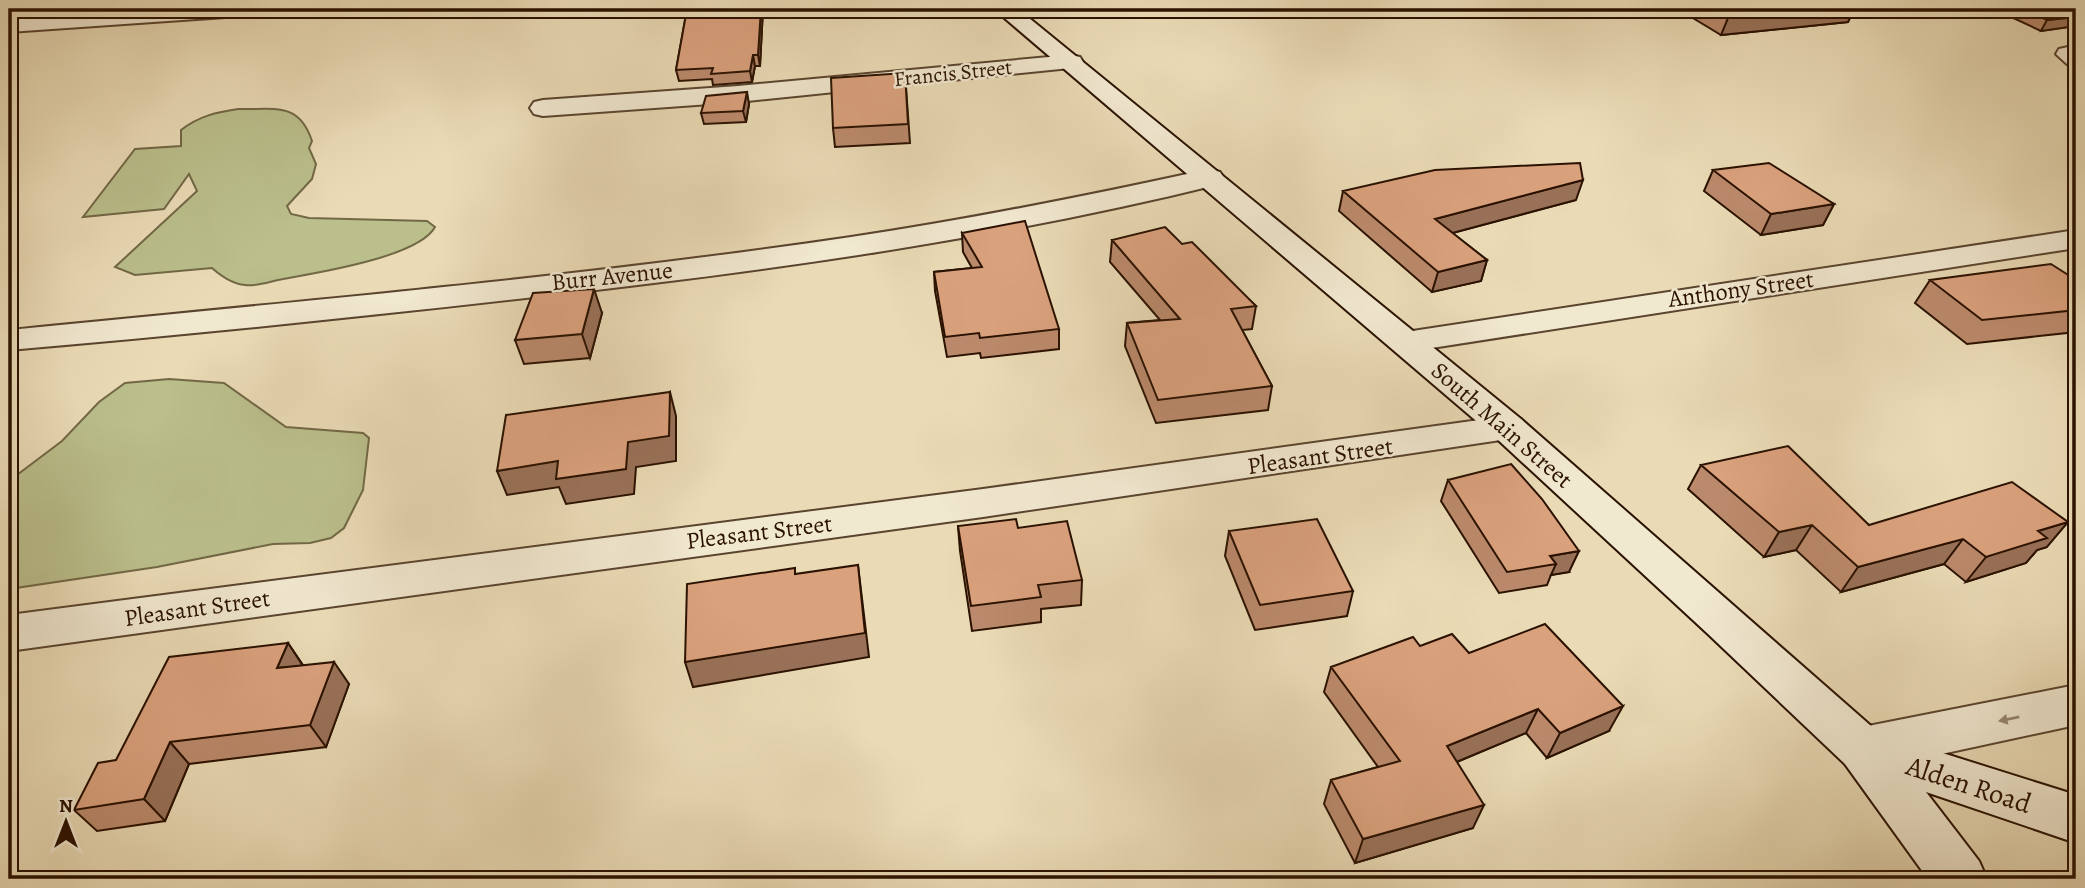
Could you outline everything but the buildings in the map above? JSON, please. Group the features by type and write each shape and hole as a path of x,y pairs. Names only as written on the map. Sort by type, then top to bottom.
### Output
{"street":[{"path":"9,25 240,9"},
{"name":"South Main Street","path":"1005,9 1508,428 1863,749 1961,879"},
{"name":"Francis Street","path":"543,108 1071,62"},
{"name":"Burr Avenue","path":"9,340 334,308 706,266 972,227 1210,178"},
{"name":"Anthony Street","path":"1406,342 2076,239"},
{"name":"Pleasant Street","path":"9,633 1114,486 1508,428"},
{"path":"1863,749 2076,705"},
{"name":"Alden Road","path":"1863,749 2076,819"}],"green space":[{"path":"238,109 284,110 300,119 307,128 312,141 309,148 316,164 312,179 287,206 291,214 309,218 427,221 435,227 425,238 389,255 341,268 254,285 231,281 212,268 135,275 115,267 197,191 189,174 164,209 83,217 135,149 181,146 181,130 188,125 208,115"},
{"path":"169,379 224,383 286,427 363,433 369,438 363,490 344,528 331,538 310,543 273,544 157,567 9,589 9,481 62,441 99,402 125,383"}]}
